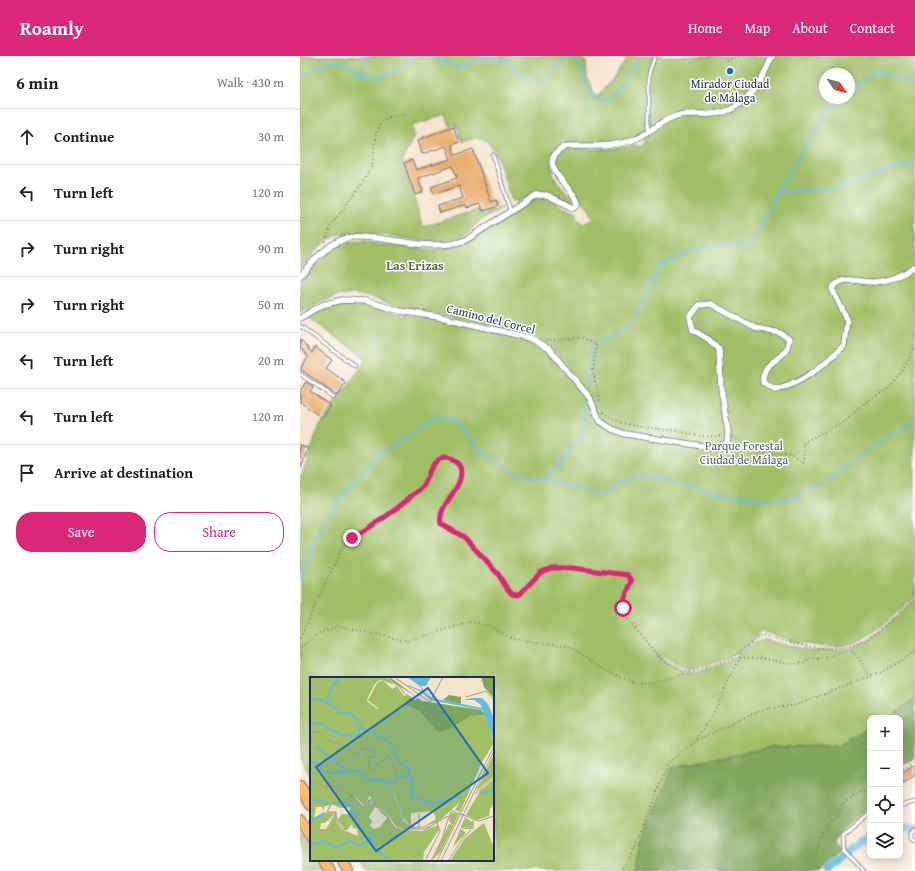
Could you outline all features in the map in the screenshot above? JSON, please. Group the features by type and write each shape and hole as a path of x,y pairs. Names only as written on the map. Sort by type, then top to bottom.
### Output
{"highway":[{"path":"300,786 310,803"},
{"path":"300,820 310,837"},
{"path":"324,861 330,871"},
{"path":"343,861 348,871"}],"street":[{"path":"300,276 329,246 353,236 425,246 454,244 466,240 510,210 536,195 543,194 574,208 578,205 579,200 576,195 563,184 556,173 554,156 559,150 567,146 623,143 639,138 676,115 714,114 739,106 752,92 768,66 772,56"},
{"name":"Camino del Corcel","path":"300,318 322,305 342,300 366,301 400,311 445,318 530,338 549,349 590,398 600,421 612,429 625,434 716,448 727,443 728,432 721,388 720,350 708,339 693,330 690,317 699,305 711,304 755,328 780,333 789,338 786,350 765,368 763,383 775,390 788,387 825,364 844,346 847,319 832,289 836,282 845,279 875,282 903,275 915,266"}],"lane":[{"path":"649,131 649,73 655,56"},
{"path":"493,155 510,210"},
{"path":"300,326 355,366"},
{"path":"300,374 333,397"},
{"path":"903,805 915,802"},
{"path":"864,871 854,857 844,848 843,834 867,815"},
{"path":"915,829 912,833 912,838 915,840"}],"path":[{"path":"727,61 739,56"},
{"path":"321,253 331,225 363,182 372,166 376,134 381,122 392,115 404,114"},
{"path":"300,638 342,547 352,538 394,512 423,486 432,465 444,458 458,463 461,470 460,478 439,517 441,524 464,537 498,574 512,594 520,594 541,572 552,568 572,568 628,575 632,581 623,602 623,608 627,618 656,654 667,663 685,672 694,672 719,664 741,652 761,635 814,648 848,647 866,640 877,632 915,598"},
{"path":"300,648 319,633 339,626 407,641 471,622 488,626 513,639 569,646 608,671 632,682 649,682 684,674 685,672"},
{"path":"740,658 763,658 794,664 804,663 812,658 823,659 847,650 854,652 870,675 880,673"},
{"path":"696,741 713,714 740,658 741,652"},
{"path":"620,871 635,851 668,763 696,741 760,710 796,705 880,673 915,652"},
{"path":"903,770 915,762"},
{"path":"818,851 825,828 840,813 842,804 861,792 867,791"}],"green space":[{"name":"Parque Forestal Ciudad de Málaga","path":"300,56 581,56 586,62 587,78 596,97 613,79 629,56 915,56 915,597 875,631 861,640 847,644 819,646 805,644 761,631 736,653 691,670 685,670 662,656 655,654 668,664 684,673 694,674 729,661 754,643 764,640 813,651 848,649 867,641 878,633 915,600 915,699 891,715 867,715 867,730 838,746 771,747 643,840 639,871 366,871 361,861 494,861 494,677 310,677 310,776 300,759 300,475 302,475 320,425 367,359 308,317 333,305 352,303 374,306 401,314 488,330 539,345 565,372 570,369 549,346 532,335 489,324 400,307 377,299 355,294 336,296 300,313 300,282 330,251 350,242 364,241 380,245 437,250 462,245 535,199 548,199 566,209 577,212 577,217 583,223 594,220 588,207 560,175 556,165 557,157 562,151 570,149 614,149 636,145 640,147 646,142 640,134 605,144 566,144 560,146 555,150 551,160 552,171 557,181 575,200 575,202 571,204 556,196 544,193 532,195 516,202 511,200 504,176 493,149 483,139 478,138 462,142 456,124 450,126 446,115 412,125 414,136 402,160 423,227 480,209 482,214 502,207 498,211 481,220 461,237 443,241 427,241 375,234 345,233 333,237 324,243 300,269"},
{"path":"915,699 915,760 903,765 903,715 891,715"},
{"path":"867,730 867,808 845,827 837,837 834,844 841,851 820,871 639,871 643,840 673,767 771,747 837,746"},
{"path":"300,834 310,851 310,861 316,861 321,871 300,871"}],"building":[{"path":"453,126 459,142 452,145 455,155 473,149 491,202 496,200 498,206 483,211 480,204 467,208 466,205 440,213 438,206 463,198 459,186 434,194 431,187 457,178 453,166 418,178 423,192 415,195 404,163 412,160 416,170 451,159 446,146 422,154 418,140"},
{"path":"300,339 312,353 315,347 332,360 326,368 346,383 337,396 300,369 308,357 300,348"},
{"path":"306,382 313,387 310,391 331,406 322,418 300,402 300,390"},
{"path":"300,445 308,448 301,468 300,468"},
{"path":"915,765 915,775 904,783 903,773"}],"waterway":[{"path":"359,73 369,56"},
{"path":"300,75 305,75 329,61 349,64 359,73 378,78 394,71 414,56"},
{"path":"427,56 460,68 483,58 509,60 526,77 543,82 562,60 572,57 581,67 589,94 594,99 604,101 613,95 641,56"},
{"path":"855,88 877,70 904,81 915,81"},
{"path":"588,387 591,347 630,326 660,266 688,252 720,245 746,247 759,231 776,193 810,137 836,104"},
{"path":"776,193 837,187 915,162"},
{"path":"546,480 584,434 585,400"},
{"path":"300,580 317,533 340,498 377,455 410,435 435,417 454,422 483,453 520,475 546,480 603,496 622,481 644,476 721,493 757,498 792,499 824,484 867,451 915,420"},
{"path":"903,828 915,829"},
{"path":"827,871 857,845 867,839"}],"place":[{"name":"Mirador Ciudad de Málaga","path":"730,71"}],"district":[{"name":"Las Erizas","path":"415,265"}],"route":[{"path":"352,538 394,512 423,486 432,465 444,458 451,459 458,463 461,470 460,478 451,496 443,507 439,517 441,524 464,537 489,566 498,574 512,594 520,594 531,580 541,572 552,568 589,569 615,575 628,575 631,577 632,581 623,602 623,608"}]}
